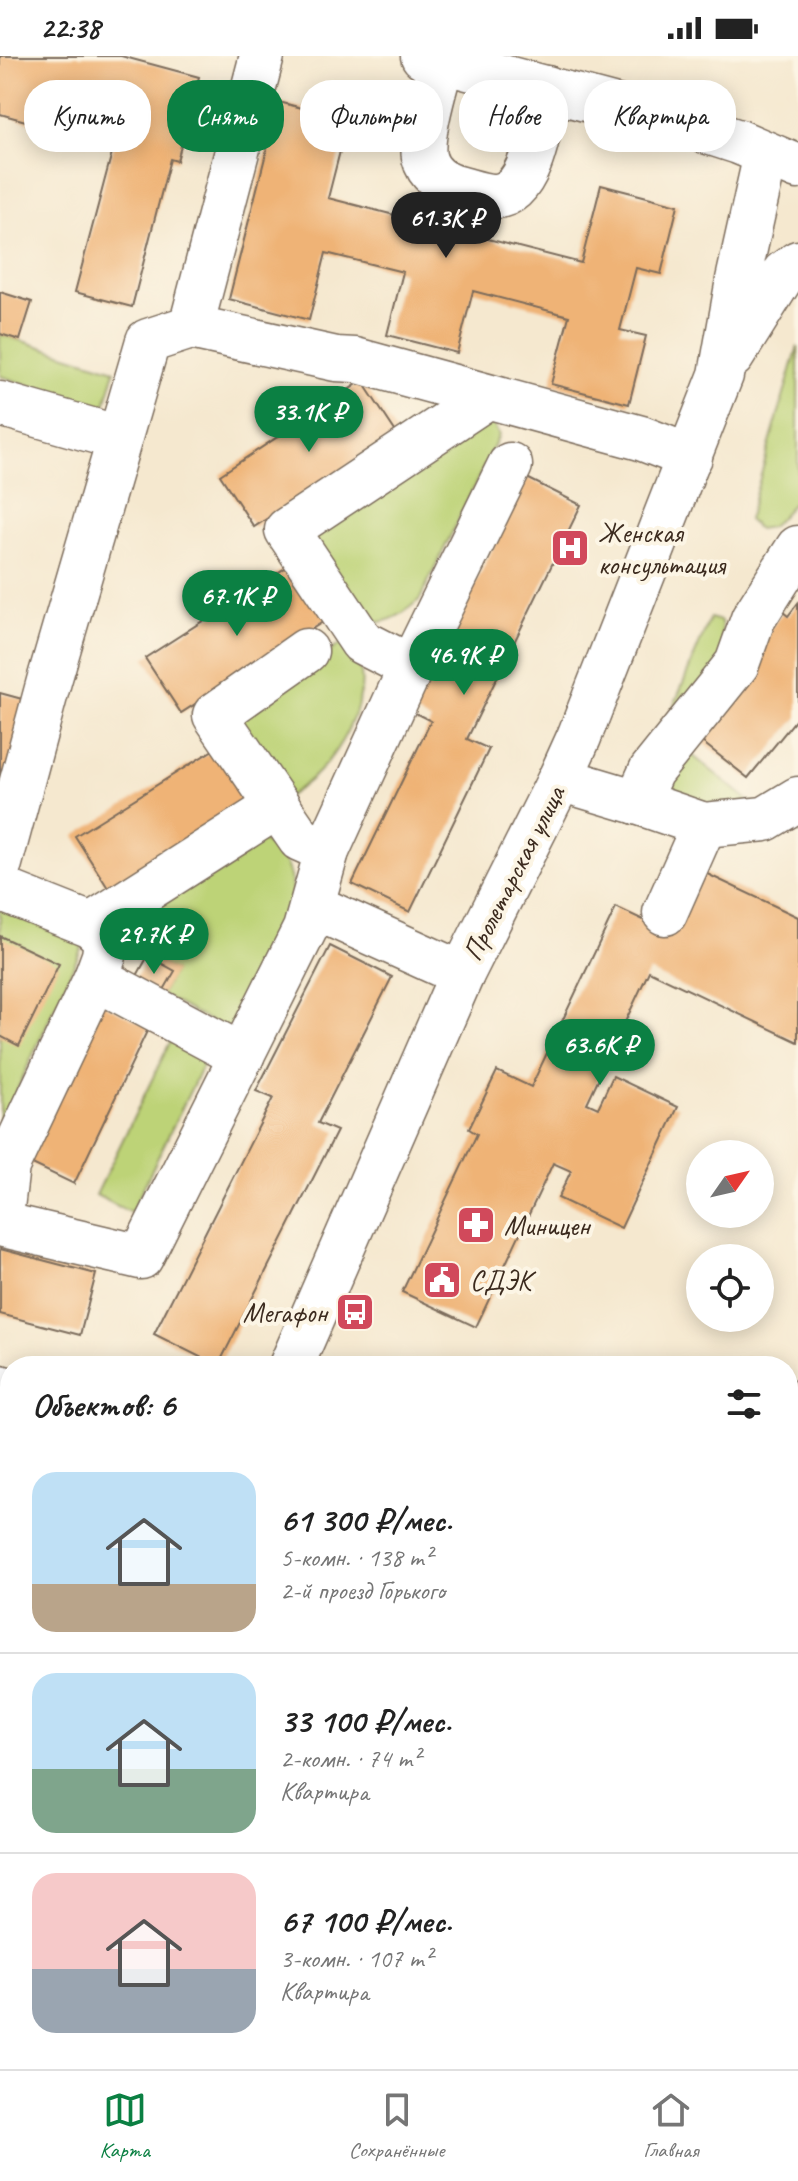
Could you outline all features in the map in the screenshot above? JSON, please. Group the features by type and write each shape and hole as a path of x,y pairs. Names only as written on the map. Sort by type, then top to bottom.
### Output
{"street":[{"path":"191,327 262,56"},
{"path":"517,80 433,58 425,159 432,174 446,185 497,196 510,191 522,181 532,152"},
{"path":"568,94 699,129 782,160"},
{"name":"Пролетарская улица","path":"295,1356 462,974 560,779 721,375 736,291 782,160"},
{"name":"Пролетарская улица","path":"721,375 784,273 798,263"},
{"path":"0,863 49,681 148,341 191,327 336,359 355,360 641,438 690,457"},
{"path":"411,667 362,642 287,530 487,397"},
{"path":"0,404 119,438"},
{"path":"0,889 91,925 106,939 96,978 7,1166 0,1224 141,1257 305,929 327,851 411,667 510,465"},
{"path":"637,802 651,771 737,664 753,619 798,548"},
{"path":"306,651 215,715 300,839 327,851"},
{"path":"560,779 704,825 765,819 798,799"},
{"path":"91,925 278,806"},
{"path":"665,913 704,825"},
{"path":"312,906 462,974"},
{"path":"96,978 242,1056"}],"green space":[{"path":"0,334 115,370 104,409 0,376"},
{"path":"798,346 798,498 771,527 758,529 748,520"},
{"path":"484,420 494,426 499,435 420,599 398,616 371,623 302,534"},
{"path":"710,618 721,621 725,663 661,737"},
{"path":"345,641 360,668 362,679 358,704 341,742 328,761 286,798 232,719"},
{"path":"687,751 753,804 735,810 670,800 664,779"},
{"path":"255,837 275,850 287,866 292,886 292,909 232,1033 161,995 174,971 142,952 136,915"},
{"path":"0,908 83,945 0,1127"},
{"path":"172,1038 207,1056 131,1213 96,1195"}],"building":[{"path":"0,56 121,56 199,77 198,80 167,80 167,152 179,152 177,161 170,159 132,307 75,292 112,152 151,152 151,80 24,80 24,121 0,114"},
{"path":"284,103 300,107 300,152 340,152 328,198 581,263 601,185 678,205 661,274 636,268 620,330 646,336 629,404 551,384 569,316 473,291 457,353 387,335 403,272 326,253 309,320 229,299 266,152 284,152"},
{"path":"0,292 32,302 20,340 0,334"},
{"path":"362,381 397,434 254,527 220,475"},
{"path":"527,478 581,505 467,739 489,749 410,912 352,884 431,721 413,712"},
{"path":"293,563 329,618 181,713 145,658"},
{"path":"798,603 798,717 748,778 692,734 783,612 788,616"},
{"path":"0,693 33,702 0,820"},
{"path":"221,745 254,797 108,888 75,836"},
{"path":"703,872 798,917 798,1042 649,971 587,1103 598,1108 613,1076 678,1107 621,1228 558,1198 571,1171 553,1163 476,1327 402,1292 477,1134 469,1129 497,1071 531,1087 616,907 673,934"},
{"path":"0,936 59,964 19,1046 0,1036"},
{"path":"330,946 392,977 318,1123 337,1131 223,1356 198,1356 154,1334 273,1098 256,1091"},
{"path":"148,956 175,971 161,995 134,981"},
{"path":"99,1002 149,1027 74,1184 24,1160"},
{"path":"0,1249 96,1274 80,1335 0,1314"}],"place":[{"name":"Женская консультация","path":"570,548"},
{"name":"Миницен","path":"476,1225"},
{"name":"СДЭК","path":"442,1280"},
{"name":"Мегафон","path":"355,1312"}]}
